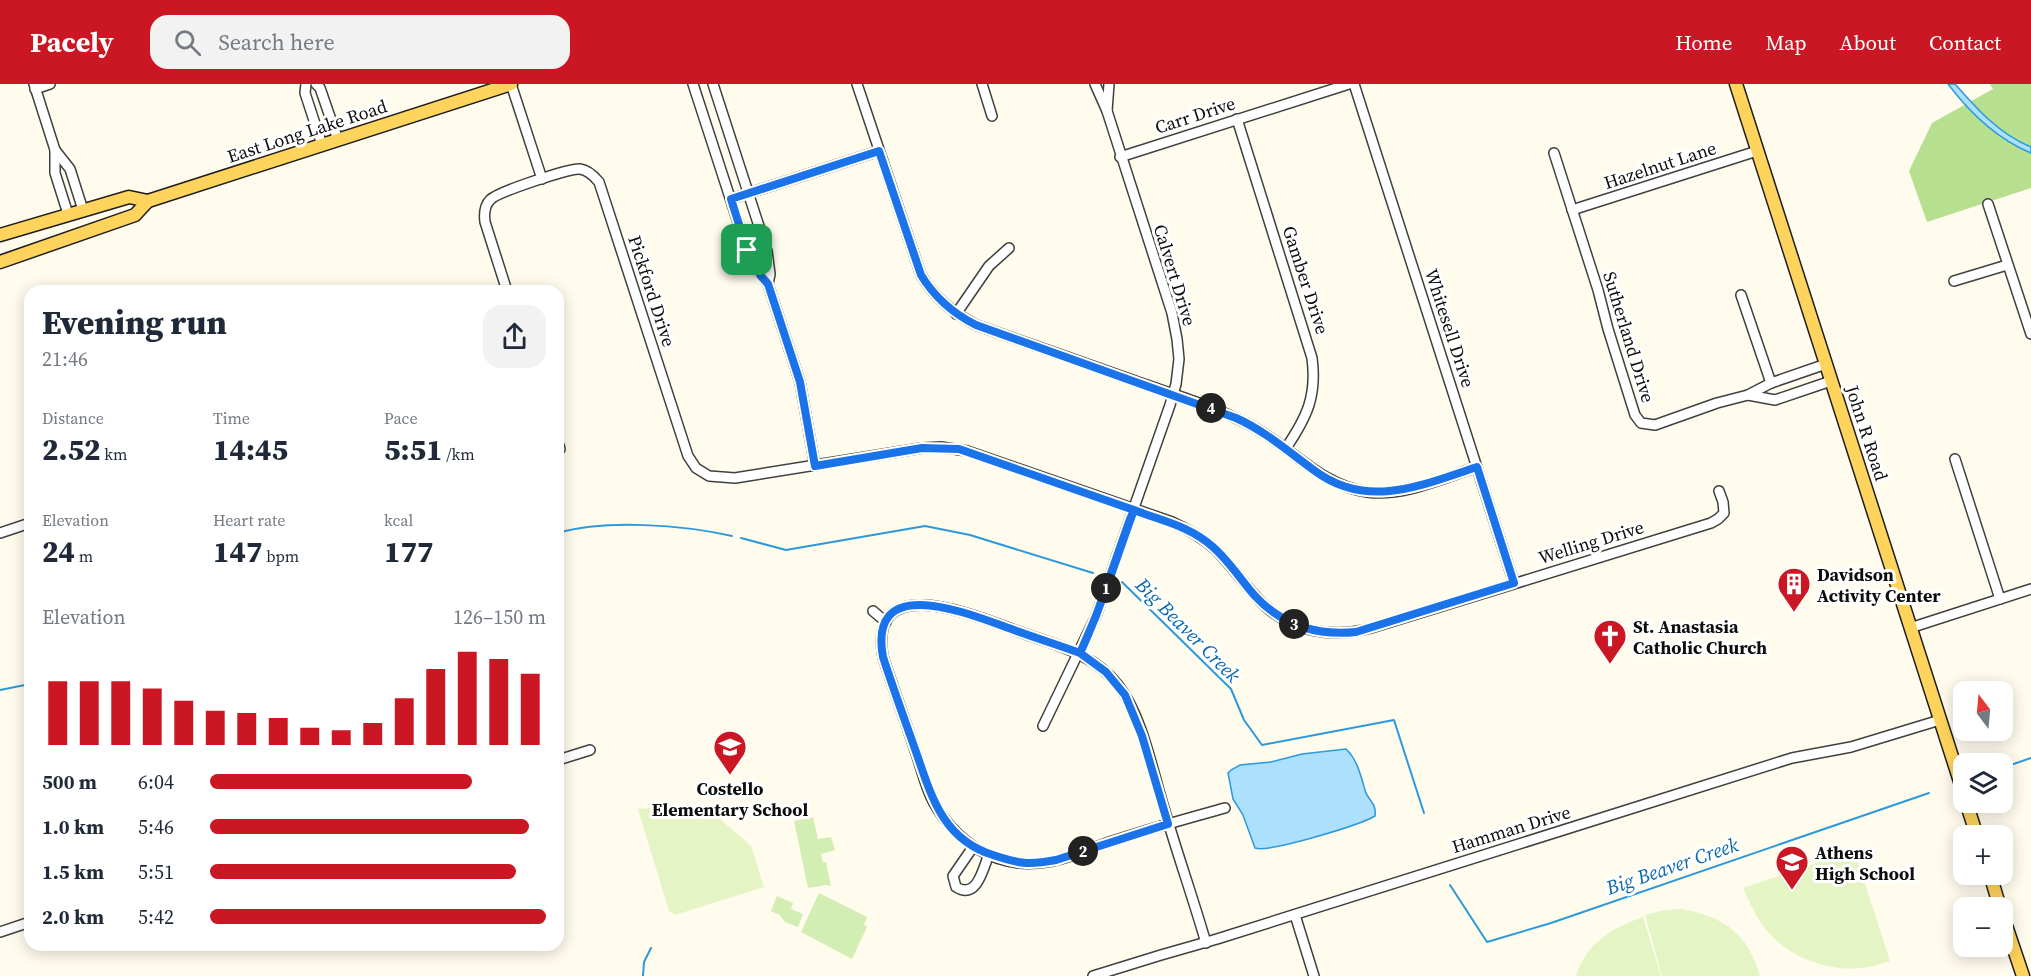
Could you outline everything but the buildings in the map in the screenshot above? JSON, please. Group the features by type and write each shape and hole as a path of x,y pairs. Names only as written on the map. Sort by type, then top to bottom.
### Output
{"main road":[{"name":"East Long Lake Road","path":"0,262 135,215 148,201 511,84"},
{"name":"John R Road","path":"1736,84 1953,760"},
{"name":"East Long Lake Road","path":"0,235 129,197 148,201"},
{"path":"105,204 109,207 111,215 107,225"},
{"path":"2013,946 2023,976"}],"street":[{"path":"50,84 34,86 55,150 55,173 68,214"},
{"path":"306,84 305,93 322,145"},
{"path":"316,84 320,88 338,140"},
{"path":"511,84 542,179"},
{"path":"693,84 750,258 768,284 800,382 815,466"},
{"path":"713,84 767,251 770,274 768,284"},
{"path":"857,84 921,275 933,292 956,314 976,325 1173,394 1246,423 1286,448 1332,482 1366,492 1386,493 1401,490 1477,467"},
{"path":"982,84 992,116"},
{"name":"Calvert Drive","path":"1043,726 1096,616 1173,394 1179,359 1175,327 1107,111 1095,84"},
{"name":"Calvert Drive","path":"1107,111 1109,84"},
{"name":"Carr Drive","path":"1120,157 1349,84"},
{"name":"Whitesell Drive","path":"1354,84 1514,583"},
{"name":"Gamber Drive","path":"1237,119 1312,358 1314,378 1309,406 1302,423 1286,448"},
{"path":"707,126 725,121"},
{"path":"55,150 70,169 83,210"},
{"path":"731,199 879,151"},
{"name":"Hazelnut Lane","path":"1572,210 1757,151"},
{"name":"Sutherland Drive","path":"1554,153 1638,420 1646,425 1655,425 1717,403 1748,395 1771,383 1826,364"},
{"name":"Pickford Drive","path":"505,285 485,222 485,207 496,195 542,179 579,169 590,172 599,182 688,456 696,468"},
{"path":"1988,204 2031,334"},
{"path":"956,314 989,266 1009,248"},
{"path":"1954,281 2007,265"},
{"path":"1741,295 1771,383"},
{"name":"Sutherland Drive","path":"1748,395 1774,400 1831,381"},
{"name":"Welling Drive","path":"696,468 709,476 735,478 922,448 959,449 1172,522 1192,531 1213,547 1265,606 1284,619 1315,631 1339,634 1356,632 1711,523 1722,516 1724,508 1719,491"},
{"path":"1955,459 2000,599"},
{"path":"0,533 24,525"},
{"path":"1910,628 2031,589"},
{"path":"1206,943 1168,824 1142,736 1125,695 1106,672 1080,653 958,610 926,604 911,604 891,615 882,626 880,640 883,657 933,801 957,835 973,847 1018,864 1039,863 1056,860 1168,824 1225,808"},
{"path":"873,611 886,622"},
{"name":"Hamman Drive","path":"1093,976 1206,943 1792,758 1851,747 1940,720"},
{"path":"564,758 590,750"},
{"path":"973,847 953,876 956,887 962,891 969,891 976,885 989,854"},
{"path":"1295,915 1314,976"},
{"path":"0,932 24,924"}],"green space":[{"path":"1990,84 2031,84 2031,188 1927,222 1909,171 1932,123 1993,89"},
{"path":"679,806 719,818 751,846 764,887 675,915 669,911 638,809"},
{"path":"813,817 818,839 831,837 835,850 821,854 823,862 826,862 831,886 808,888 794,821"},
{"path":"1846,853 1857,859 1890,961 1850,968 1824,965 1800,956 1778,942 1765,928 1743,888"},
{"path":"819,893 867,917 864,925 867,927 852,959 801,932"},
{"path":"777,896 793,903 791,909 803,914 798,927 785,922 780,915 771,911"},
{"path":"1681,909 1710,917 1732,929 1748,948 1760,976 1662,976 1645,915"},
{"path":"1643,917 1661,976 1576,976 1586,954 1602,938 1621,926"}],"water":[{"path":"1948,84 1955,84 1999,128 2019,142 2031,147 2031,153 2007,140 1985,124"},
{"path":"1346,749 1358,768 1366,793 1375,807 1375,816 1352,826 1314,837 1277,846 1255,848 1243,815 1233,799 1228,773 1240,765"}],"waterway":[{"name":"Big Beaver Creek","path":"564,532 599,526 645,525 691,529 732,536"},
{"name":"Big Beaver Creek","path":"741,538 786,550 925,526 970,535 1093,573"},
{"name":"Big Beaver Creek","path":"1122,582 1231,689 1244,720 1262,745 1394,720 1424,813"},
{"name":"Big Beaver Creek","path":"0,690 24,685"},
{"name":"Big Beaver Creek","path":"2013,764 2031,758"},
{"name":"Big Beaver Creek","path":"1450,885 1487,942 1551,923 1929,793"},
{"path":"643,976 644,962 651,948"}],"place":[{"name":"Davidson Activity Center","path":"1794,613"},
{"name":"St. Anastasia Catholic Church","path":"1610,665"},
{"name":"Costello Elementary School","path":"730,776"},
{"name":"Athens High School","path":"1792,891"}],"route":[{"path":"747,250 731,199 879,151 921,275 933,292 960,317 976,325 1236,418 1259,430 1317,472 1344,487 1378,493 1396,491 1477,467 1514,583 1356,632 1339,634 1315,631 1284,619 1265,606 1213,547 1192,531 1134,510 1096,616 1084,644 1080,653 1106,672 1125,695 1132,708 1168,824 1056,860 1039,863 1018,864 977,850 957,835 933,801 883,657 880,640 882,626 891,615 900,609 911,604 926,604 958,610 1080,653 1096,616 1130,519 1134,510 959,449 922,448 815,466 800,382 768,284 760,275 747,250"}]}
